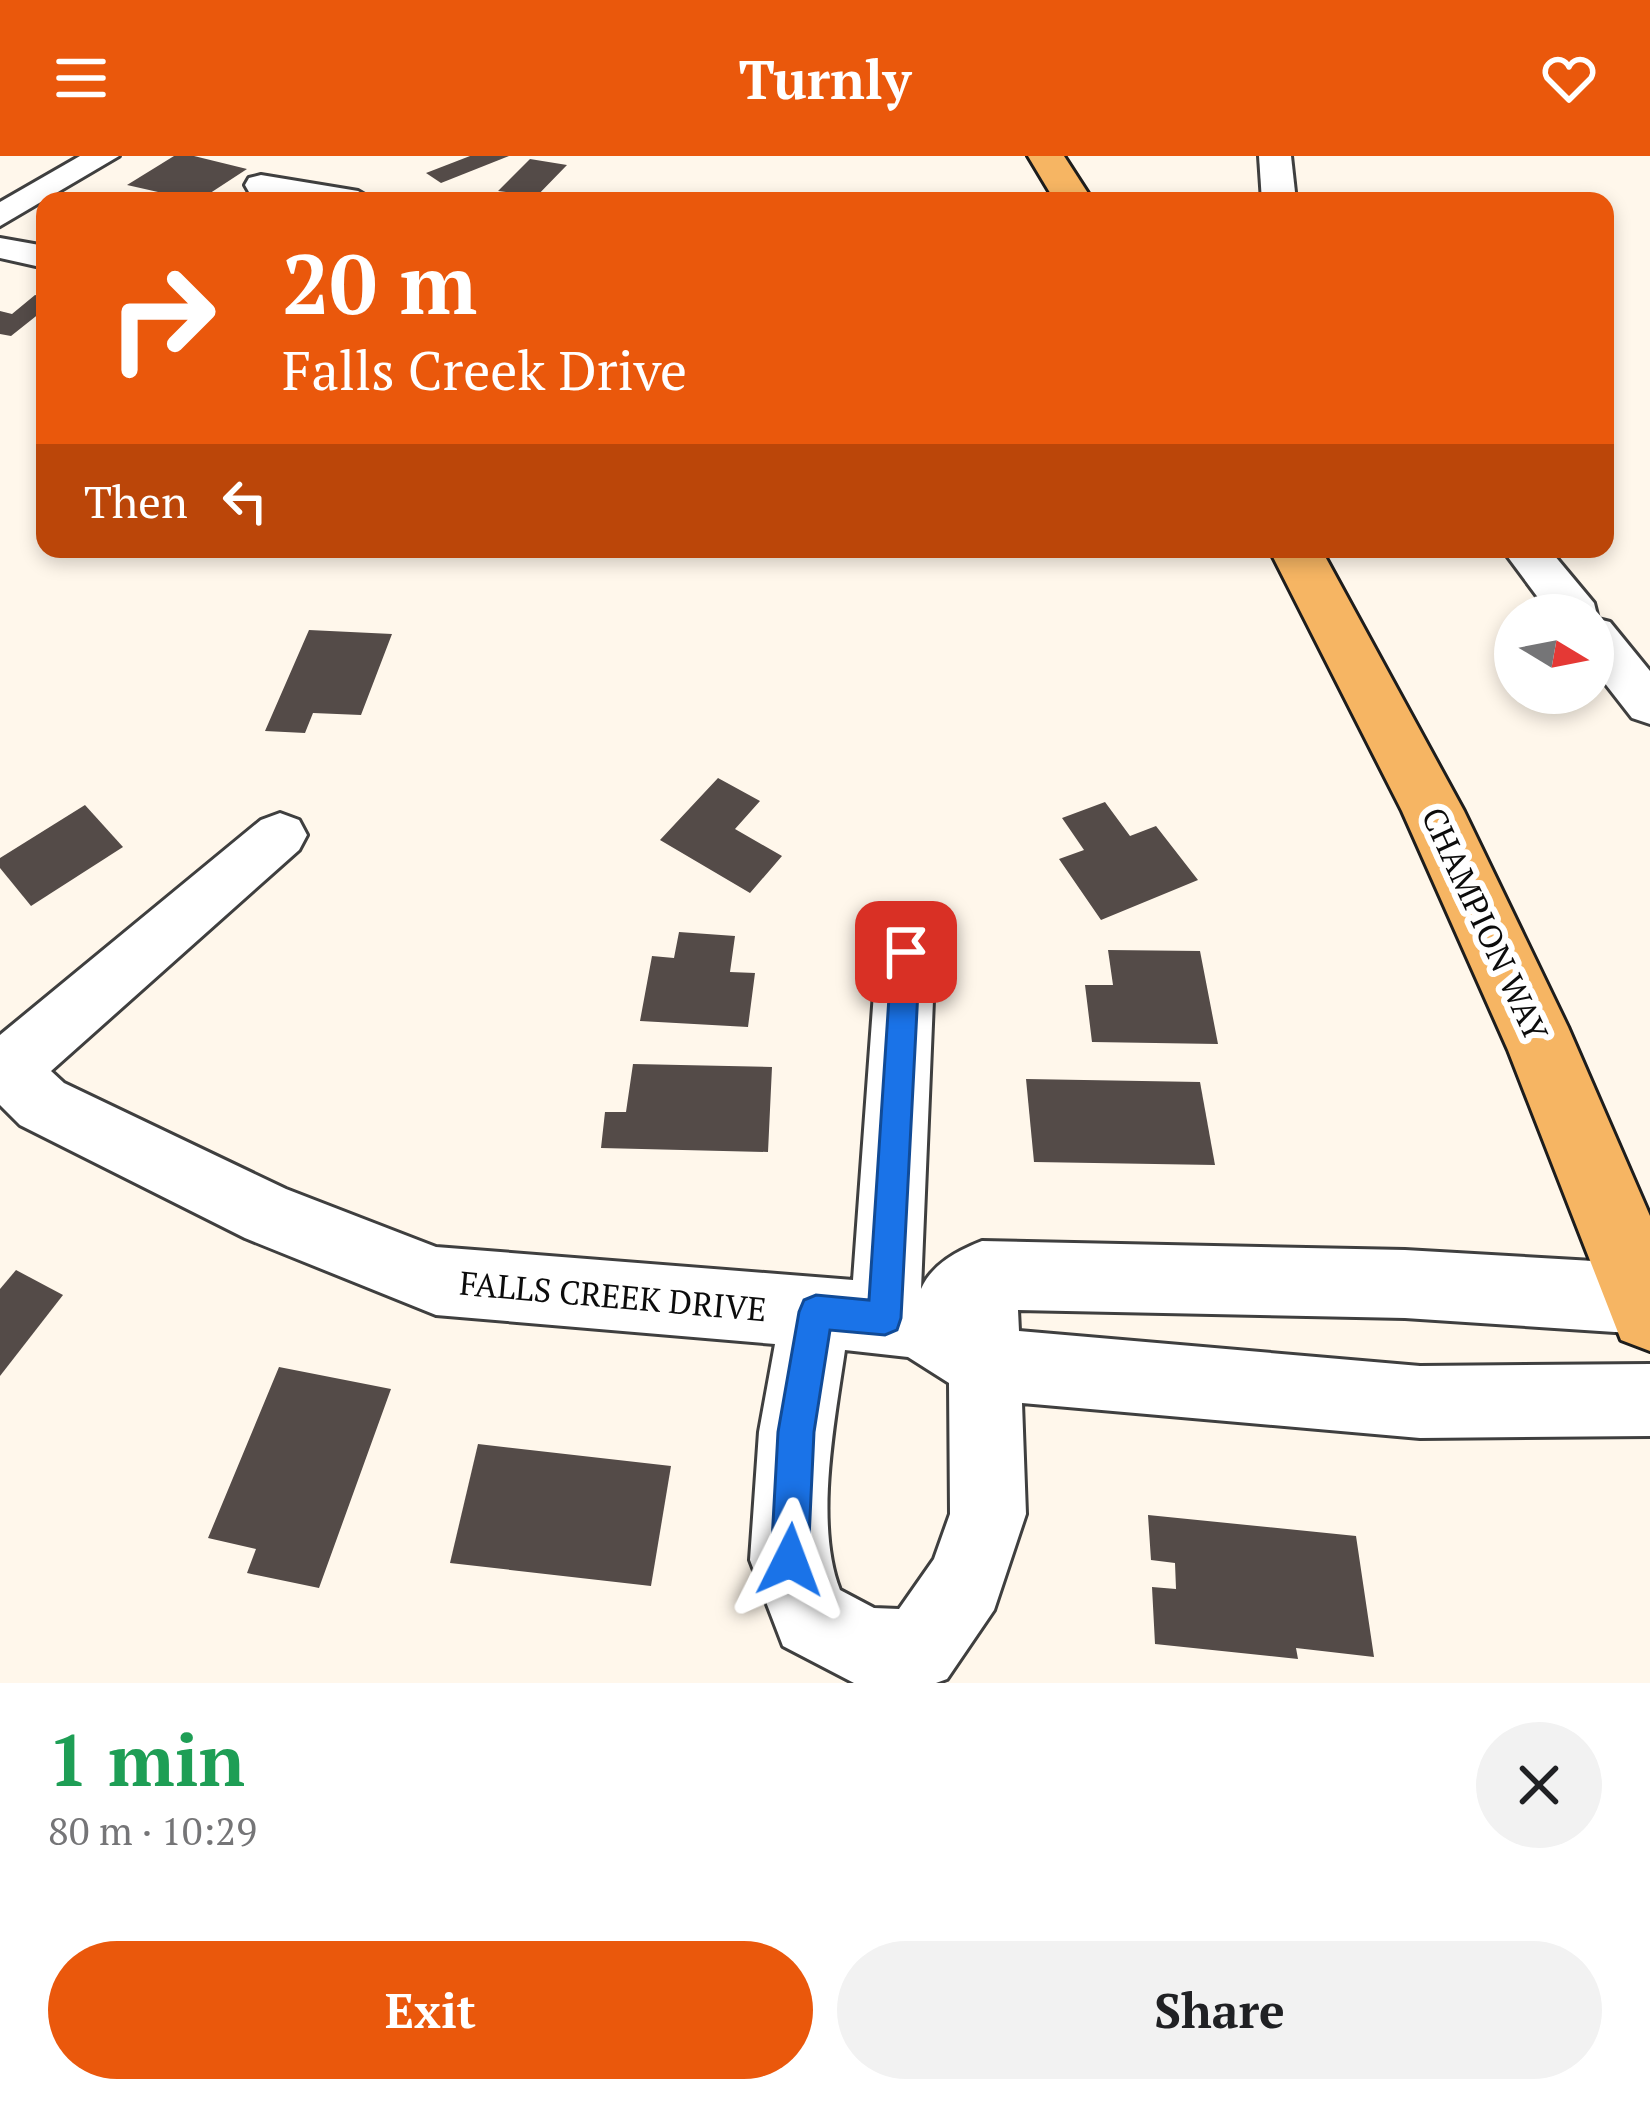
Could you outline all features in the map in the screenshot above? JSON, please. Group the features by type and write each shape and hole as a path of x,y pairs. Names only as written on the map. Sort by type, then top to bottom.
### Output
{"main road":[{"path":"1046,156 1068,192"},
{"name":"CHAMPION WAY","path":"1300,558 1443,832 1544,1050 1647,1305"}],"street":[{"path":"42,192 104,156"},
{"path":"250,192 307,156"},
{"path":"1275,156 1278,192"},
{"path":"0,216 36,195"},
{"path":"0,248 36,255"},
{"path":"1531,558 1560,594"},
{"path":"1614,660 1650,705"},
{"path":"4,1066 280,835"},
{"path":"906,952 874,1318 796,1432 790,1560 811,1618 867,1648 918,1650 966,1582 988,1514 982,1275"},
{"name":"FALLS CREEK DRIVE","path":"4,1066 42,1104 268,1215 436,1281 874,1318 984,1364 1420,1402 1650,1400"},
{"path":"874,1318 982,1275 1405,1283 1647,1305"}],"building":[{"path":"174,156 247,169 212,192 158,192 127,185"},
{"path":"470,156 509,156 441,183 426,173"},
{"path":"530,159 567,165 541,192 498,191"},
{"path":"36,295 36,316 11,336 0,334 0,311 12,314"},
{"path":"309,630 392,634 361,715 313,713 305,733 265,731"},
{"path":"718,778 760,801 735,829 782,856 750,893 660,840"},
{"path":"1105,802 1130,836 1156,826 1198,880 1101,920 1059,859 1084,850 1062,818"},
{"path":"85,805 123,847 31,906 0,868 0,858"},
{"path":"679,932 735,936 730,972 755,973 748,1027 640,1021 652,956 674,958"},
{"path":"1108,950 1200,951 1218,1044 1092,1042 1085,985 1113,985"},
{"path":"633,1064 772,1067 768,1152 601,1148 605,1112 626,1112"},
{"path":"1026,1079 1200,1082 1215,1165 1034,1162"},
{"path":"16,1270 63,1295 0,1376 0,1289"},
{"path":"279,1367 391,1389 319,1588 247,1573 256,1549 208,1538"},
{"path":"478,1444 671,1466 651,1586 450,1563"},
{"path":"1148,1515 1356,1536 1374,1657 1296,1648 1298,1659 1155,1644 1152,1587 1176,1589 1175,1563 1151,1560"}],"route":[{"path":"790,1560 796,1432 816,1312 885,1318 906,952"}]}
